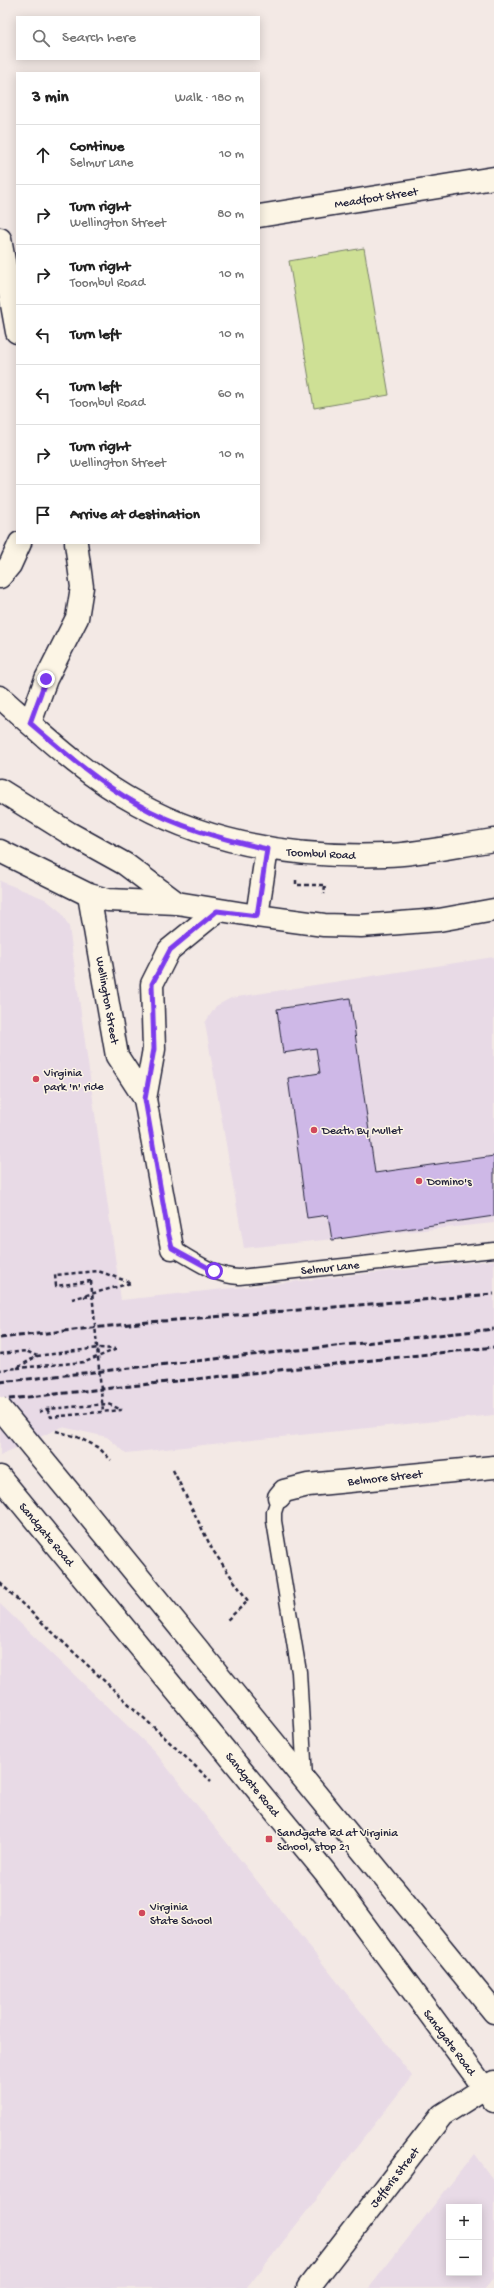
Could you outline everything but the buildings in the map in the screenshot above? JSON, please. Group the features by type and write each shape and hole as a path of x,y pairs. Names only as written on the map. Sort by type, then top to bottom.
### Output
{"main road":[{"name":"Meadfoot Street","path":"260,216 494,178"},
{"path":"7,250 16,324"},
{"path":"0,577 10,565 20,544"},
{"path":"30,723 46,679 77,618 82,587 76,544"},
{"name":"Toombul Road","path":"0,697 82,766 137,804 194,829 267,849 297,853 387,855 494,840"},
{"path":"0,790 68,833 125,864 177,903"},
{"path":"257,916 267,849"},
{"path":"0,851 89,894 108,900 177,903 217,911 257,916 324,924 361,926 439,920 494,910"},
{"name":"Wellington Street","path":"89,894 118,1056 145,1099"},
{"name":"Wellington Street","path":"172,1248 145,1099 154,1049 152,984 170,950 217,911"},
{"path":"0,1408 305,1779 494,2012"},
{"name":"Belmore Street","path":"279,1496 284,1491 308,1485 494,1467"},
{"name":"Sandgate Road","path":"0,1477 324,1872 491,2090"},
{"name":"Jefferis Street","path":"308,2288 442,2115 491,2090"}],"lane":[{"name":"Selmur Lane","path":"172,1248 214,1271 226,1276 239,1277 494,1250"},
{"path":"279,1496 274,1512 274,1521 299,1672 305,1779"}],"path":[{"path":"296,878 296,885 325,886 324,894"},
{"path":"93,1296 72,1299 132,1283 98,1271 55,1274 56,1286 91,1281 93,1296 98,1348 103,1412"},
{"path":"0,1370 85,1362 117,1349 98,1348 36,1356 17,1368"},
{"path":"0,1354 26,1351 36,1356"},
{"path":"32,1415 47,1409 108,1404 122,1410 51,1417 47,1409"},
{"path":"50,1428 98,1447 111,1460"},
{"path":"174,1470 212,1549 248,1601 227,1620"},
{"path":"0,1583 215,1785"}],"shaded area":[{"path":"0,881 45,899 61,912 69,927 121,1300 494,1260 494,1415 126,1453 107,1437 62,1427 0,1455"},
{"path":"494,957 494,1223 244,1248 205,1023 216,1006 231,998"},
{"name":"Virginia State School","path":"0,1604 154,1751 412,2076 247,2288 0,2288"},
{"path":"474,2154 494,2181 494,2277 485,2288 369,2288"}],"green space":[{"path":"364,248 389,395 314,408 289,261"}],"railway":[{"path":"0,1338 138,1323 494,1294"},
{"path":"0,1382 494,1329"},
{"path":"0,1400 494,1347"}],"place":[{"name":"Virginia park 'n' ride","path":"36,1079"},
{"name":"Death By Mullet","path":"314,1130"},
{"name":"Domino's","path":"419,1181"},
{"name":"Sandgate Rd at Virginia School, stop 21","path":"269,1839"},
{"name":"Virginia State School","path":"142,1913"}],"route":[{"path":"46,679 30,723 82,766 137,804 164,817 194,829 244,844 267,849 257,916 217,911 170,950 158,969 152,984 151,1002 154,1049 145,1099 168,1232 172,1248 214,1271"}]}
